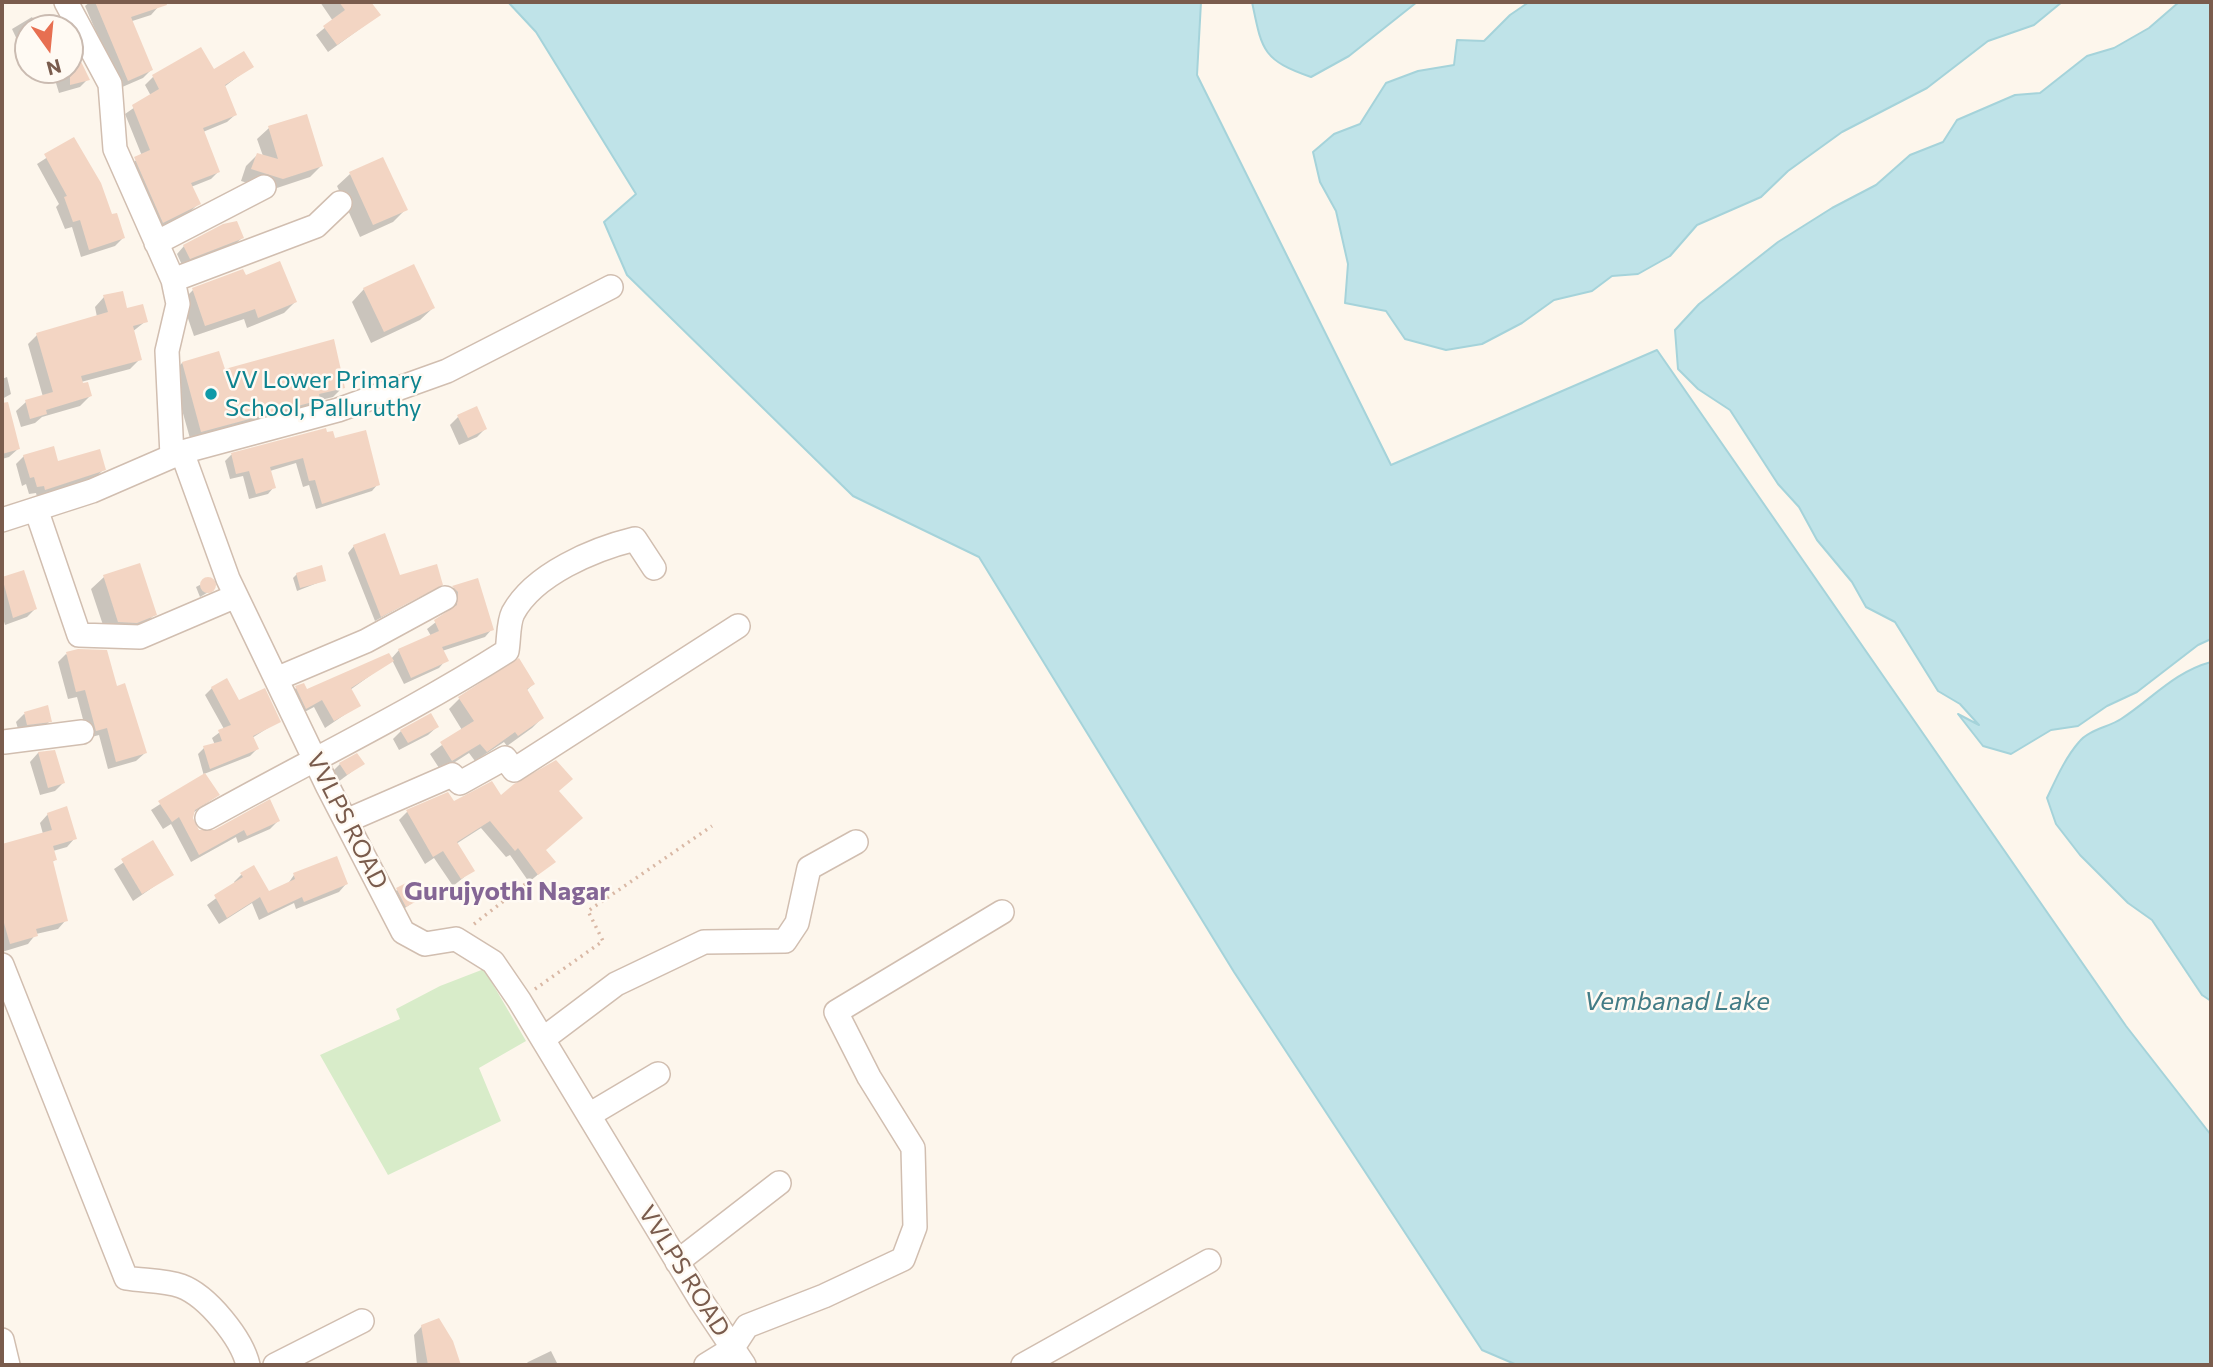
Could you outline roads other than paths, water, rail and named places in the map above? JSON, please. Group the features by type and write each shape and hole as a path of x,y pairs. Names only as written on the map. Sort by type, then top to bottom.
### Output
{"street":[{"path":"66,2 110,83 115,149 173,280 316,226 340,203"},
{"path":"156,243 264,187"},
{"name":"VVLPS ROAD","path":"173,280 178,304 167,351 177,454 236,596 314,758 404,932 425,944 456,939 493,962 738,1357"},
{"path":"2,520 92,491 177,454 338,410 447,371 611,287"},
{"path":"36,509 79,635 139,637 236,596"},
{"path":"207,818 314,758 438,695 507,651 512,614 541,581 602,548 635,540 654,568"},
{"path":"276,679 366,641 445,598"},
{"path":"346,821 452,775 460,783 505,758 514,770 738,626"},
{"path":"3,738 82,732"},
{"path":"543,1039 616,984 704,942 785,941 797,923 809,868 856,842"},
{"path":"706,1365 738,1357 747,1326 824,1296 903,1259 915,1227 913,1148 869,1077 836,1012 1002,912"},
{"path":"2,965 126,1278 182,1286 214,1310 244,1350 248,1365"},
{"path":"589,1115 658,1074"},
{"path":"677,1262 779,1183"},
{"path":"1023,1365 1209,1261"},
{"path":"275,1365 362,1321"},
{"path":"2,1340 6,1365"}],"water":[{"name":"Vembanad Lake","path":"508,2 1201,2 1197,75 1391,465 1657,350 2126,1026 2211,1135 2211,1365 1517,1365 1482,1350 1234,972 979,557 853,496 627,275 604,222 636,194 536,32"},
{"path":"1252,2 1417,2 1349,56 1311,77 1283,65 1267,51 1262,42"},
{"path":"1529,2 2062,2 2034,25 1988,41 1927,88 1842,132 1788,171 1761,197 1697,225 1670,256 1638,274 1612,276 1592,291 1554,300 1522,323 1482,344 1446,350 1405,339 1386,311 1345,303 1348,264 1336,211 1320,182 1313,152 1334,134 1360,124 1386,83 1418,71 1454,65 1457,40 1484,41 1510,15"},
{"path":"2179,2 2211,2 2211,639 2198,645 2137,692 2107,706 2078,726 2051,730 2011,754 1983,746 1958,714 1979,725 1960,704 1938,691 1895,622 1866,607 1852,582 1817,540 1799,507 1778,484 1730,410 1698,389 1678,369 1675,330 1699,304 1778,242 1832,208 1876,185 1910,155 1943,142 1957,120 2015,95 2040,93 2087,56 2114,48 2149,28"},
{"path":"2211,662 2211,1001 2202,995 2152,920 2128,903 2080,855 2056,824 2047,798 2065,762 2083,738 2121,719 2186,672"}],"place":[{"name":"VV Lower Primary School, Palluruthy","path":"211,394"}],"district":[{"name":"Gurujyothi Nagar","path":"507,891"}]}
